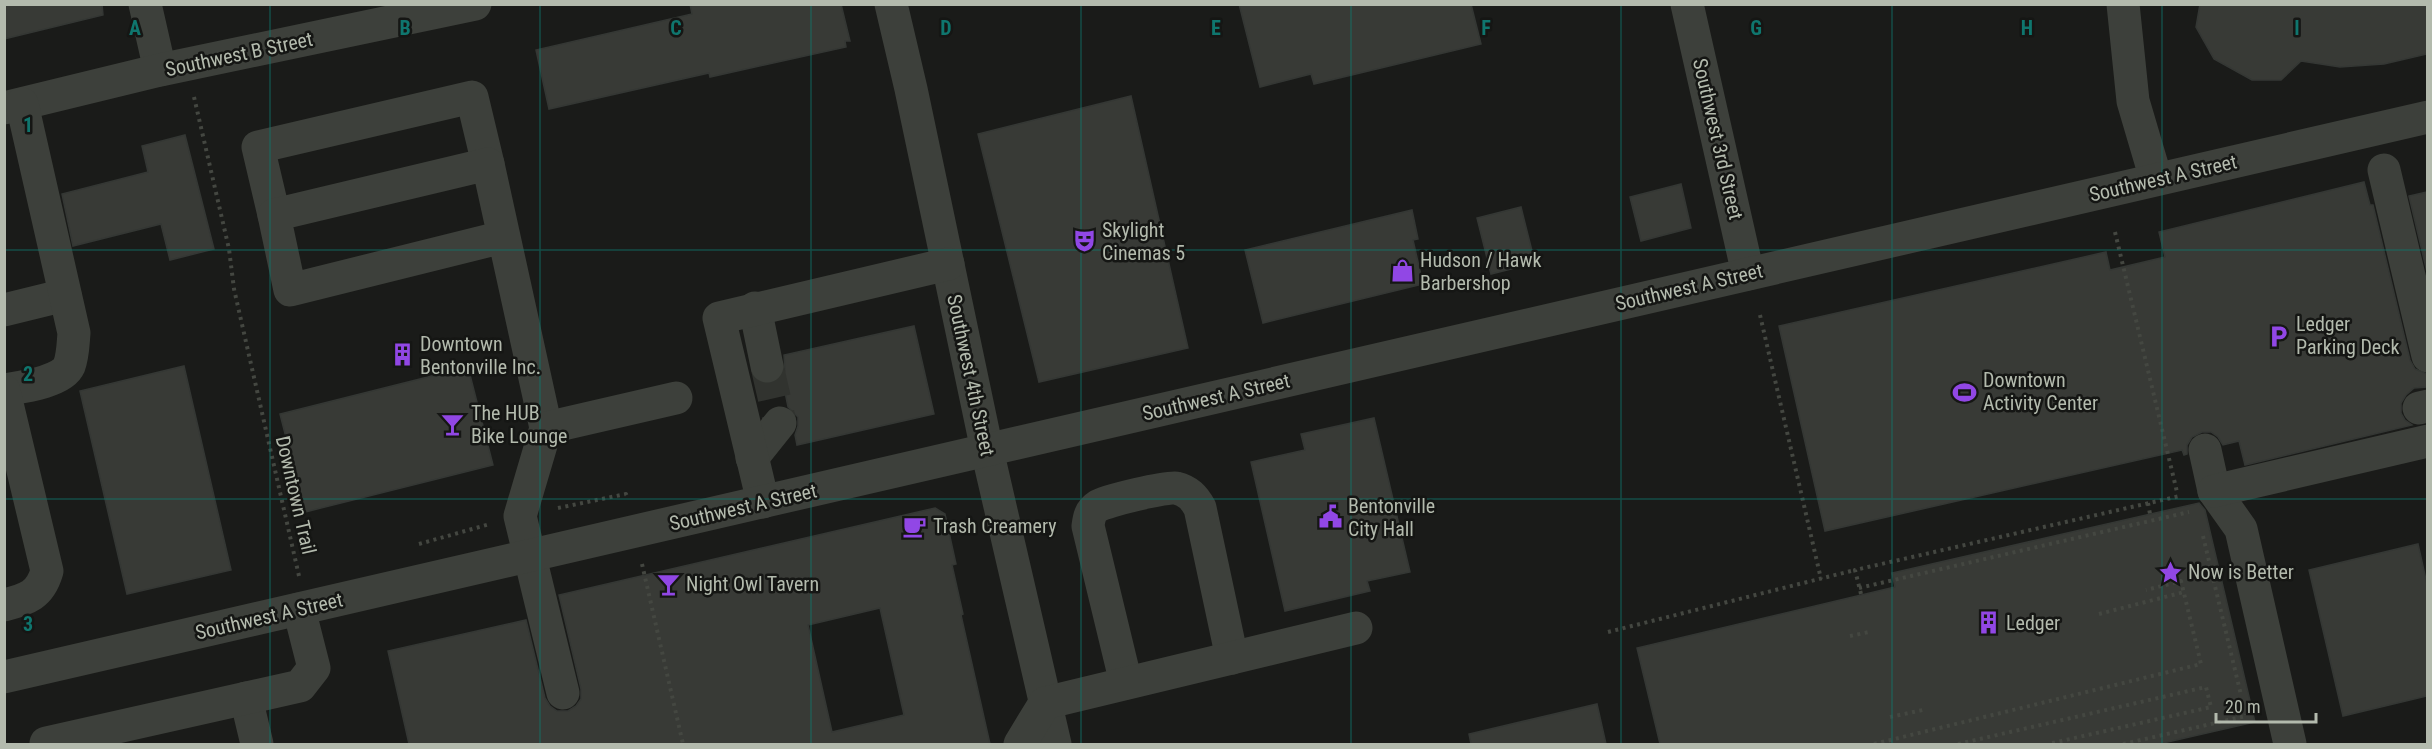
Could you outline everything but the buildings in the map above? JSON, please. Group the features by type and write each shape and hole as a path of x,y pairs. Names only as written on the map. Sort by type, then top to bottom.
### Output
{"street":[{"path":"145,4 160,70"},
{"name":"Southwest B Street","path":"13,106 160,70 475,4"},
{"name":"Southwest 4th Street","path":"891,4 987,450 1055,744"},
{"name":"Southwest 3rd Street","path":"1688,4 1748,274"},
{"path":"2123,4 2133,101 2156,179"},
{"path":"503,237 290,290 258,147 472,96 546,428 520,516 563,693"},
{"path":"4,605 29,597 42,586 47,571 4,391 60,376 68,368 74,333 13,106"},
{"name":"Southwest A Street","path":"4,677 2427,117"},
{"path":"274,215 488,164"},
{"path":"2384,170 2427,356"},
{"path":"763,502 719,318 948,264"},
{"path":"4,310 65,295"},
{"path":"755,308 768,366"},
{"path":"546,428 676,398"},
{"path":"752,458 780,423"},
{"path":"2202,501 2427,441"},
{"path":"2202,501 2205,450"},
{"path":"1126,683 1088,526 1089,515 1097,506 1109,501 1173,487 1193,496 1200,508 1232,658"},
{"path":"2202,501 2241,529 2290,744"},
{"path":"46,743 300,686 314,668 299,609"},
{"path":"1020,744 1045,703 1356,628"},
{"path":"246,698 257,744"}],"path":[{"name":"Downtown Trail","path":"186,90 194,96 229,249 234,290 299,576 310,573"},
{"path":"1608,632 1855,570 2178,496 2115,232"},
{"path":"1760,315 1821,579"},
{"path":"410,546 520,516 626,494 628,501"},
{"path":"1859,588 2202,501"},
{"path":"2148,503 2150,514"},
{"path":"2201,529 2242,697"},
{"path":"640,557 682,744"},
{"path":"1855,570 1861,594"},
{"path":"1874,744 2201,664 2181,581 2146,590"},
{"path":"2098,614 2184,592"},
{"path":"1850,636 1869,632"},
{"path":"1958,744 2206,687 2211,707 2048,744"},
{"path":"2123,744 2246,716 2244,708"},
{"path":"1890,717 1923,710"}],"tunnel":[{"path":"767,366 780,423"}],"place":[{"name":"Skylight Cinemas 5","path":"1084,241"},
{"name":"Hudson / Hawk Barbershop","path":"1402,271"},
{"name":"Ledger Parking Deck","path":"2278,336"},
{"name":"Downtown Bentonville Inc.","path":"402,355"},
{"name":"Downtown Activity Center","path":"1965,392"},
{"name":"The HUB Bike Lounge","path":"453,425"},
{"name":"Bentonville City Hall","path":"1330,517"},
{"name":"Trash Creamery","path":"915,526"},
{"name":"Now is Better","path":"2170,572"},
{"name":"Night Owl Tavern","path":"668,584"},
{"name":"Ledger","path":"1988,623"}]}
